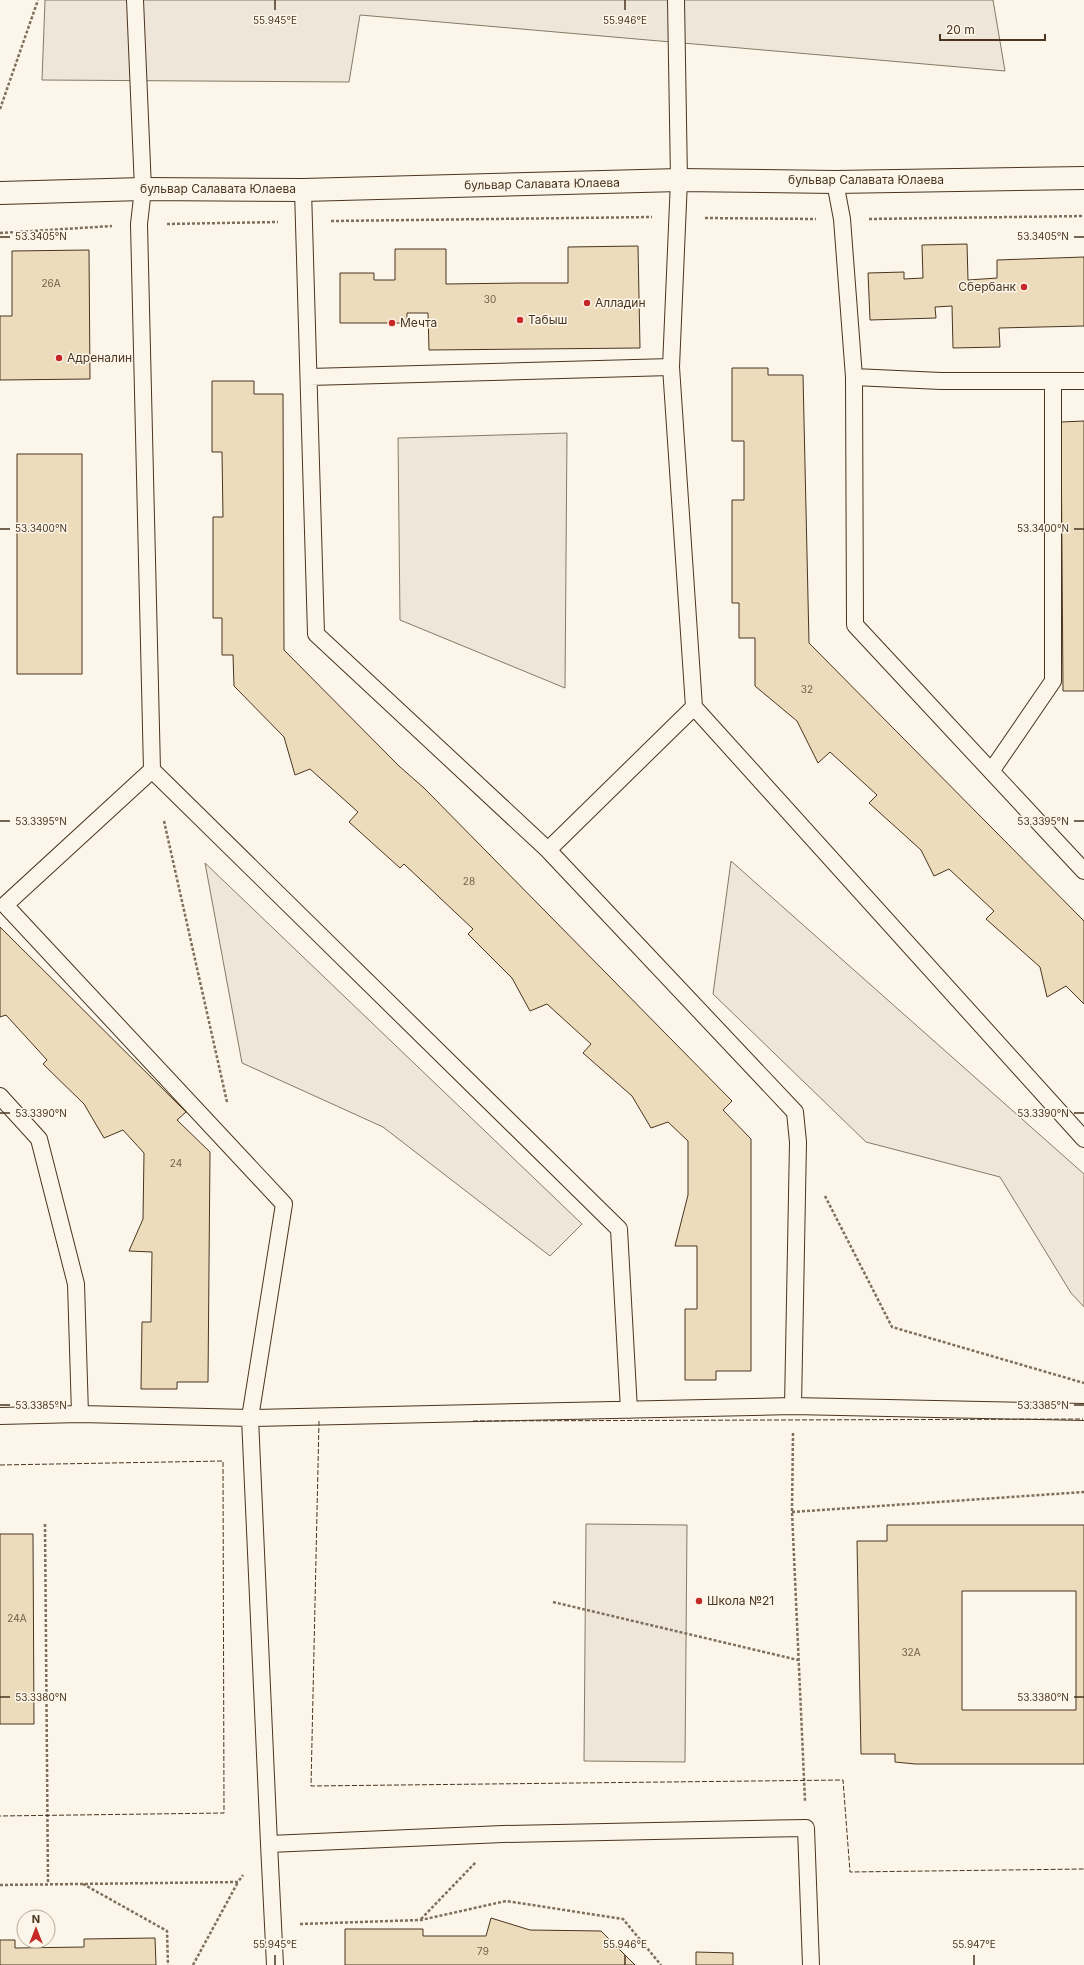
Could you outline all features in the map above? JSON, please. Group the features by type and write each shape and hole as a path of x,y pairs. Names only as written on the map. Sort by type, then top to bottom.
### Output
{"street":[{"name":"бульвар Салавата Юлаева","path":"0,193 143,188 303,190 679,180 835,182 1084,178"}],"lane":[{"path":"135,0 143,188 139,224 152,770 619,1229 629,1410"},
{"path":"676,0 679,180 671,367 694,706 1084,1139"},
{"path":"835,182 842,220 854,377 855,625 992,770 1084,871"},
{"path":"303,190 316,634 548,850 795,1112 798,1142 793,1406"},
{"path":"309,377 671,367"},
{"path":"854,377 940,381 1084,381"},
{"path":"992,770 1053,681 1053,381"},
{"path":"548,850 694,706"},
{"path":"152,770 3,902 284,1204 250,1418 275,1965"},
{"path":"0,1096 39,1139 76,1284 80,1414"},
{"path":"0,1416 80,1414 250,1418 793,1406 1084,1412"},
{"path":"269,1844 502,1834 806,1828 811,1965"}],"path":[{"path":"0,109 38,0"},
{"path":"0,233 139,224 677,217 842,220 1084,216"},
{"path":"163,816 229,1109"},
{"path":"823,1192 892,1327 1084,1383"},
{"path":"793,1406 792,1512 806,1828"},
{"path":"792,1512 1084,1492"},
{"path":"45,1524 48,1884"},
{"path":"553,1602 798,1660"},
{"path":"421,1920 502,1834"},
{"path":"193,1965 238,1882 269,1844"},
{"path":"0,1885 238,1882"},
{"path":"82,1884 167,1931 168,1965"},
{"path":"274,1925 421,1920 506,1901 624,1919 661,1965"}],"shaded area":[{"path":"45,0 993,0 1005,71 360,15 349,82 42,80"},
{"path":"567,433 565,688 400,620 398,438"},
{"path":"731,861 1084,1174 1084,1307 1071,1293 1000,1177 866,1142 713,994"},
{"path":"205,863 582,1224 550,1256 383,1127 242,1063"},
{"path":"586,1524 687,1525 685,1762 584,1761"}],"building":[{"path":"967,244 968,280 997,278 997,260 1084,257 1084,326 999,328 1000,347 953,348 952,306 935,307 936,318 870,320 868,273 904,272 904,279 923,278 922,245"},
{"path":"638,246 640,348 429,350 428,313 407,313 407,323 340,323 340,273 374,273 374,280 395,280 395,249 446,249 446,284 568,283 568,247"},
{"path":"89,250 90,379 0,380 0,316 12,316 12,251"},
{"path":"732,368 768,368 768,375 803,375 809,643 1084,921 1084,1004 1066,986 1047,997 1040,967 986,919 994,911 949,869 934,876 921,850 869,803 877,795 830,752 818,763 797,721 755,686 755,638 739,638 739,603 732,603 732,500 744,500 744,441 732,441"},
{"path":"212,381 254,381 254,394 283,394 284,650 399,766 424,788 732,1101 723,1110 751,1139 751,1371 716,1371 716,1380 685,1380 685,1309 697,1309 697,1246 675,1246 688,1195 688,1141 668,1122 651,1128 632,1096 583,1053 591,1044 547,1004 530,1011 512,978 468,934 473,929 404,864 400,868 349,822 358,812 310,769 295,775 284,737 234,686 233,655 222,655 222,618 213,618 213,517 223,517 222,452 212,452"},
{"path":"1084,421 1084,691 1063,691 1061,422"},
{"path":"17,454 82,454 82,674 17,674"},
{"path":"0,927 186,1112 177,1120 210,1152 208,1382 177,1382 177,1389 141,1389 142,1322 151,1322 152,1252 129,1251 143,1219 144,1153 123,1130 104,1138 84,1104 43,1064 47,1060 6,1015 0,1017"},
{"path":"887,1525 1084,1525 1084,1764 915,1764 895,1762 895,1754 861,1754 857,1541 887,1541","holes":["962,1591 1076,1591 1076,1710 962,1710"]},
{"path":"0,1534 33,1534 34,1724 0,1724"},
{"path":"491,1918 530,1930 601,1931 635,1965 345,1965 345,1929 423,1929 423,1936 486,1936"},
{"path":"155,1938 156,1965 0,1965 0,1940 15,1940 16,1949 56,1949 56,1947 84,1947 84,1939"},
{"path":"696,1952 733,1953 733,1965 696,1965"}],"fence":[{"path":"473,1421 1083,1419"},
{"path":"319,1421 311,1786 843,1780 850,1872 1084,1869"},
{"path":"0,1465 223,1461 224,1813 0,1816"}],"place":[{"name":"Сбербанк","path":"1024,287"},
{"name":"Алладин","path":"587,303"},
{"name":"Табыш","path":"520,320"},
{"name":"Мечта","path":"392,323"},
{"name":"Адреналин","path":"59,358"},
{"name":"Школа №21","path":"699,1601"}]}
